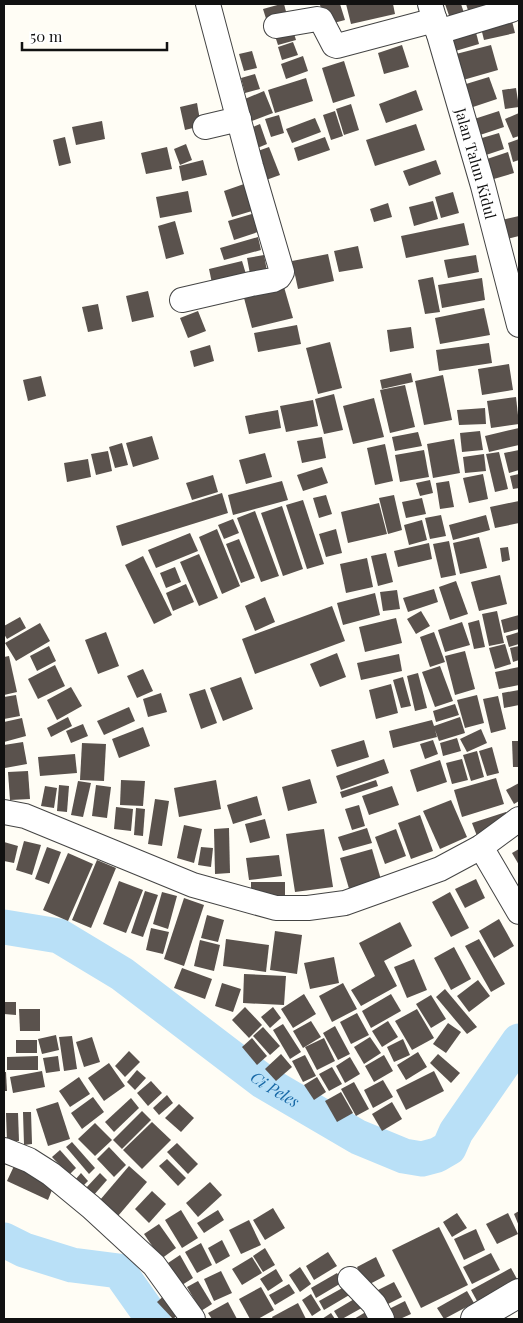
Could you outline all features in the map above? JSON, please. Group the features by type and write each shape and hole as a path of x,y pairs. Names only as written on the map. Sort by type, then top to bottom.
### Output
{"street":[{"path":"182,300 273,280 279,277 282,272 251,166 208,4"},
{"path":"276,26 317,19 320,20 334,45 337,46 434,18 512,10"},
{"name":"Jalan Talun Kidul","path":"434,18 483,186 519,326"},
{"path":"205,126 239,119"},
{"path":"4,812 25,816 193,885 276,908 308,908 345,903 440,869 481,847 519,819"},
{"path":"481,847 519,912"},
{"path":"4,1150 29,1160 51,1174 91,1207 154,1265 193,1319"},
{"path":"350,1279 374,1304 382,1319"},
{"path":"475,1319 519,1293"}],"building":[{"path":"284,4 288,19 268,25 263,9"},
{"path":"340,4 345,20 326,25 320,5"},
{"path":"346,4 393,4 395,14 351,24"},
{"path":"445,4 461,4 466,19 452,24"},
{"path":"466,4 493,4 470,17"},
{"path":"510,13 515,33 484,40 479,20"},
{"path":"291,24 296,40 278,45 273,30"},
{"path":"474,25 479,44 452,52 447,32"},
{"path":"293,42 298,55 282,60 278,47"},
{"path":"402,45 409,67 384,74 378,53"},
{"path":"491,45 498,70 463,80 456,54"},
{"path":"252,51 257,68 244,71 239,54"},
{"path":"303,56 308,71 286,79 281,64"},
{"path":"344,61 355,96 333,103 322,68"},
{"path":"255,74 260,89 245,93 241,78"},
{"path":"489,77 497,99 473,107 466,84"},
{"path":"306,78 313,101 275,113 268,90"},
{"path":"516,88 519,107 505,109 502,90"},
{"path":"416,90 423,110 386,123 379,104"},
{"path":"264,91 273,113 249,122 240,101"},
{"path":"197,103 201,126 185,130 180,107"},
{"path":"351,104 359,130 344,135 336,109"},
{"path":"335,111 343,136 331,140 323,115"},
{"path":"499,111 504,127 474,137 468,121"},
{"path":"519,113 519,136 513,138 505,119"},
{"path":"279,115 284,133 271,137 265,119"},
{"path":"315,118 321,132 292,143 286,129"},
{"path":"102,121 105,139 76,145 72,127"},
{"path":"260,124 267,144 255,149 248,129"},
{"path":"416,124 425,150 375,166 366,140"},
{"path":"499,133 504,149 480,157 475,140"},
{"path":"65,137 71,163 59,166 53,140"},
{"path":"325,137 330,150 298,161 294,148"},
{"path":"519,139 519,160 513,162 508,143"},
{"path":"186,144 192,160 180,165 174,149"},
{"path":"167,147 172,169 146,174 141,153"},
{"path":"269,147 280,175 266,180 255,152"},
{"path":"508,152 514,173 487,181 481,161"},
{"path":"203,160 207,175 182,181 179,166"},
{"path":"436,160 441,174 409,186 403,171"},
{"path":"244,184 252,211 232,217 224,191"},
{"path":"188,191 192,212 160,218 156,197"},
{"path":"453,192 459,213 441,218 435,197"},
{"path":"433,201 438,219 414,226 409,207"},
{"path":"388,203 392,217 374,222 370,209"},
{"path":"259,212 264,230 234,240 228,221"},
{"path":"519,216 519,236 507,239 502,220"},
{"path":"175,221 184,254 166,259 158,226"},
{"path":"464,223 469,245 406,258 401,236"},
{"path":"258,237 261,250 224,260 220,248"},
{"path":"358,246 363,268 339,272 334,251"},
{"path":"328,254 334,281 298,289 292,261"},
{"path":"264,255 267,271 250,274 247,258"},
{"path":"476,255 479,272 448,278 444,260"},
{"path":"242,261 246,274 212,283 209,269"},
{"path":"433,277 440,312 425,314 418,280"},
{"path":"482,278 485,300 442,308 438,285"},
{"path":"284,287 293,318 252,328 244,298"},
{"path":"148,291 154,317 132,322 126,296"},
{"path":"98,304 103,329 88,332 82,307"},
{"path":"484,308 490,335 440,344 435,318"},
{"path":"198,311 206,331 188,338 180,318"},
{"path":"297,325 301,344 258,352 254,333"},
{"path":"411,327 414,348 390,352 387,330"},
{"path":"330,342 342,388 318,394 306,348"},
{"path":"489,343 492,363 439,371 436,350"},
{"path":"210,345 214,361 194,367 190,351"},
{"path":"509,364 513,390 482,395 478,369"},
{"path":"411,373 413,382 382,389 380,380"},
{"path":"443,375 452,420 424,425 415,381"},
{"path":"41,376 46,396 28,401 23,380"},
{"path":"405,385 415,427 390,433 380,390"},
{"path":"334,394 343,430 324,434 315,399"},
{"path":"516,397 519,424 491,428 487,401"},
{"path":"374,398 384,437 353,444 343,406"},
{"path":"313,400 318,426 286,432 280,406"},
{"path":"485,408 486,424 459,425 457,410"},
{"path":"278,410 281,428 249,434 245,416"},
{"path":"519,428 519,445 489,452 485,436"},
{"path":"480,431 483,450 462,452 460,433"},
{"path":"418,432 422,446 395,451 392,437"},
{"path":"152,436 159,459 133,467 126,443"},
{"path":"322,437 326,458 302,463 297,441"},
{"path":"454,439 460,473 433,478 427,444"},
{"path":"122,443 128,465 115,468 109,447"},
{"path":"385,444 393,481 375,485 367,448"},
{"path":"424,450 429,477 400,482 395,455"},
{"path":"519,450 519,470 509,473 504,453"},
{"path":"108,451 112,471 96,475 91,454"},
{"path":"499,452 508,489 495,492 486,454"},
{"path":"265,453 272,477 246,484 239,460"},
{"path":"484,454 486,471 465,473 463,457"},
{"path":"88,459 91,477 67,482 64,463"},
{"path":"322,467 328,483 303,491 297,475"},
{"path":"483,474 488,499 469,503 463,478"},
{"path":"519,474 519,488 513,489 510,476"},
{"path":"213,475 218,492 192,500 186,483"},
{"path":"430,480 433,493 420,496 416,483"},
{"path":"282,481 288,500 233,515 228,495"},
{"path":"449,481 454,507 440,509 436,483"},
{"path":"222,493 228,513 122,546 116,526"},
{"path":"326,495 332,514 319,518 313,498"},
{"path":"394,495 402,530 388,534 379,498"},
{"path":"422,498 426,514 406,518 402,502"},
{"path":"303,500 324,564 307,569 286,505"},
{"path":"519,501 519,523 495,528 490,507"},
{"path":"379,503 387,534 348,543 341,512"},
{"path":"282,506 303,569 283,576 261,513"},
{"path":"255,511 279,576 261,582 237,518"},
{"path":"441,515 446,536 430,539 425,518"},
{"path":"486,515 490,530 453,540 449,525"},
{"path":"233,519 239,533 224,539 218,525"},
{"path":"422,520 427,540 409,545 404,525"},
{"path":"217,529 240,586 222,594 199,537"},
{"path":"336,529 342,553 326,557 319,534"},
{"path":"190,533 198,551 156,568 148,550"},
{"path":"479,537 487,568 460,574 453,543"},
{"path":"239,539 255,578 241,583 226,544"},
{"path":"449,541 456,575 441,578 433,544"},
{"path":"429,543 432,559 398,567 394,551"},
{"path":"508,547 510,560 502,562 500,548"},
{"path":"386,553 393,582 378,586 371,556"},
{"path":"199,554 218,598 199,606 180,562"},
{"path":"143,556 172,615 154,624 125,565"},
{"path":"367,558 373,587 346,593 340,564"},
{"path":"175,567 181,582 166,588 160,573"},
{"path":"500,575 507,604 479,611 471,582"},
{"path":"456,581 468,614 450,620 439,587"},
{"path":"186,584 194,602 173,611 166,593"},
{"path":"434,589 438,602 408,612 403,598"},
{"path":"397,590 400,609 383,611 380,592"},
{"path":"375,593 380,615 343,625 337,603"},
{"path":"265,597 275,622 255,631 245,606"},
{"path":"332,606 345,641 255,674 242,639"},
{"path":"421,611 430,626 416,634 407,619"},
{"path":"497,611 504,643 489,646 482,614"},
{"path":"519,615 519,629 504,633 501,620"},
{"path":"20,617 26,628 7,639 4,634 4,626"},
{"path":"396,618 402,643 365,652 359,627"},
{"path":"479,620 485,647 474,649 468,623"},
{"path":"462,622 470,645 445,652 438,630"},
{"path":"40,623 50,641 16,661 5,643"},
{"path":"106,632 119,666 98,674 85,640"},
{"path":"434,632 445,662 430,667 420,637"},
{"path":"519,632 519,644 509,647 506,636"},
{"path":"505,644 511,664 495,669 489,648"},
{"path":"49,646 56,661 37,671 30,656"},
{"path":"519,646 519,660 513,662 510,648"},
{"path":"465,651 475,689 455,695 445,656"},
{"path":"337,653 346,677 320,687 310,664"},
{"path":"399,654 402,671 361,680 357,663"},
{"path":"9,656 17,692 4,695 4,657"},
{"path":"55,665 65,686 38,699 28,679"},
{"path":"440,666 453,701 435,707 422,672"},
{"path":"519,667 519,685 499,689 495,672"},
{"path":"143,669 153,691 137,698 127,676"},
{"path":"418,673 427,708 415,711 407,676"},
{"path":"241,677 253,709 223,721 210,688"},
{"path":"403,677 411,706 401,708 393,680"},
{"path":"391,684 398,713 376,719 369,690"},
{"path":"71,687 82,706 57,720 47,700"},
{"path":"205,689 217,723 201,729 189,694"},
{"path":"519,690 519,705 504,708 502,693"},
{"path":"161,693 167,712 148,717 143,699"},
{"path":"16,695 20,716 4,719 4,697"},
{"path":"477,695 484,723 465,728 457,700"},
{"path":"498,696 506,729 491,733 483,699"},
{"path":"455,704 459,715 436,722 433,711"},
{"path":"129,707 135,721 104,735 97,721"},
{"path":"68,717 72,726 51,737 47,728"},
{"path":"460,717 465,733 439,741 435,730 437,737 393,748 389,731 432,720 434,726"},
{"path":"22,718 26,736 4,742 4,722"},
{"path":"83,724 88,736 71,743 66,731"},
{"path":"143,727 150,746 119,758 112,739"},
{"path":"481,729 487,743 467,752 460,739"},
{"path":"457,738 461,751 443,756 440,743"},
{"path":"364,740 369,757 337,767 331,750"},
{"path":"433,740 438,754 425,759 420,744"},
{"path":"512,741 519,741 519,767 513,767"},
{"path":"23,742 27,764 5,768 4,745"},
{"path":"82,743 106,744 104,781 80,780"},
{"path":"492,747 499,773 487,776 479,751"},
{"path":"477,751 484,777 471,781 463,755"},
{"path":"75,754 77,773 40,776 38,757"},
{"path":"384,759 389,773 341,790 336,776"},
{"path":"462,759 468,780 452,784 446,763"},
{"path":"440,760 447,782 417,792 410,770"},
{"path":"28,771 30,799 10,800 8,772"},
{"path":"496,778 504,804 462,817 454,790"},
{"path":"310,779 317,803 288,811 282,787"},
{"path":"121,780 145,781 143,806 120,805"},
{"path":"216,780 221,809 179,817 174,788"},
{"path":"376,780 378,786 342,798 340,792"},
{"path":"78,781 91,783 83,817 71,815"},
{"path":"519,783 519,801 514,804 506,790"},
{"path":"59,785 69,786 67,812 57,811"},
{"path":"96,785 111,787 107,818 92,816"},
{"path":"45,786 57,788 54,808 41,806"},
{"path":"392,786 399,805 369,815 362,796"},
{"path":"257,796 262,815 233,824 227,805"},
{"path":"155,799 169,801 162,846 148,844"},
{"path":"451,800 467,837 440,849 423,811"},
{"path":"359,805 365,826 352,830 345,809"},
{"path":"116,807 133,809 131,831 114,829"},
{"path":"136,808 145,809 143,836 134,835"},
{"path":"506,812 510,825 477,836 472,823"},
{"path":"420,815 433,851 411,859 398,823"},
{"path":"265,819 270,838 250,843 245,824"},
{"path":"184,825 202,829 194,863 177,858"},
{"path":"229,828 230,873 215,874 214,829"},
{"path":"367,828 372,843 343,851 338,837"},
{"path":"324,829 333,887 295,892 286,834"},
{"path":"396,829 406,856 385,864 375,837"},
{"path":"24,841 41,845 32,875 16,870"},
{"path":"4,842 18,846 14,863 4,861"},
{"path":"47,847 61,852 49,884 35,879"},
{"path":"201,847 213,848 211,867 198,865"},
{"path":"372,849 382,883 350,892 340,858"},
{"path":"519,849 519,865 512,853"},
{"path":"68,853 93,864 68,921 43,910"},
{"path":"279,855 282,876 249,880 246,858"},
{"path":"97,860 116,868 91,928 72,920"},
{"path":"476,879 485,898 465,908 455,889"},
{"path":"119,881 143,890 126,933 103,924"},
{"path":"251,882 285,882 285,899 251,899"},
{"path":"145,891 158,895 143,937 131,933"},
{"path":"162,892 177,896 168,929 153,924"},
{"path":"450,892 469,928 451,937 432,902"},
{"path":"184,898 204,905 184,966 164,959"},
{"path":"207,915 224,920 218,942 201,938"},
{"path":"499,919 514,946 494,958 479,931"},
{"path":"400,922 412,946 384,961 397,986 361,1006 351,990 375,976 359,943"},
{"path":"151,928 169,932 163,954 146,950"},
{"path":"275,931 302,935 297,974 270,970"},
{"path":"226,939 269,945 266,972 223,966"},
{"path":"479,939 505,984 491,992 465,946"},
{"path":"200,940 220,945 214,971 194,966"},
{"path":"454,947 471,979 451,990 434,958"},
{"path":"334,957 339,983 310,989 304,963"},
{"path":"414,959 427,990 407,998 394,967"},
{"path":"182,968 212,979 205,999 174,988"},
{"path":"244,974 286,976 284,1005 243,1003"},
{"path":"478,980 490,996 469,1012 457,996"},
{"path":"222,983 241,989 233,1012 215,1006"},
{"path":"343,983 357,1009 332,1022 319,996"},
{"path":"445,989 477,1027 467,1034 436,997"},
{"path":"304,994 316,1014 293,1028 281,1009"},
{"path":"391,994 401,1011 371,1028 362,1011"},
{"path":"431,995 446,1019 431,1028 416,1004"},
{"path":"4,1002 16,1002 16,1015 4,1014"},
{"path":"245,1007 262,1025 249,1038 232,1020"},
{"path":"273,1007 281,1018 270,1028 261,1017"},
{"path":"19,1009 40,1009 40,1031 20,1031"},
{"path":"417,1009 434,1038 412,1050 395,1021"},
{"path":"357,1013 369,1035 351,1044 340,1022"},
{"path":"311,1021 321,1037 303,1048 293,1031"},
{"path":"388,1021 398,1037 382,1047 372,1031"},
{"path":"448,1023 461,1032 446,1053 433,1044"},
{"path":"283,1024 301,1052 290,1059 273,1030"},
{"path":"335,1026 350,1054 338,1060 323,1033"},
{"path":"263,1027 280,1046 270,1055 253,1036"},
{"path":"56,1035 59,1050 42,1054 38,1039"},
{"path":"72,1036 77,1069 64,1071 59,1037"},
{"path":"92,1037 100,1062 84,1067 76,1042"},
{"path":"370,1037 381,1053 364,1064 354,1047"},
{"path":"252,1038 267,1056 257,1065 242,1047"},
{"path":"324,1038 335,1061 317,1070 305,1047"},
{"path":"403,1039 410,1055 394,1062 387,1047"},
{"path":"16,1040 37,1040 37,1053 16,1053"},
{"path":"129,1051 140,1062 125,1077 115,1066"},
{"path":"418,1052 427,1067 406,1080 397,1065"},
{"path":"281,1054 292,1067 276,1081 265,1069"},
{"path":"438,1054 460,1073 451,1083 430,1063"},
{"path":"305,1055 316,1076 303,1082 292,1061"},
{"path":"384,1055 393,1071 374,1082 365,1066"},
{"path":"38,1056 38,1070 7,1070 7,1057"},
{"path":"58,1056 60,1071 46,1073 43,1058"},
{"path":"350,1057 360,1074 345,1083 336,1066"},
{"path":"109,1063 125,1086 104,1101 88,1078"},
{"path":"332,1067 342,1084 329,1091 319,1074"},
{"path":"137,1070 146,1078 135,1090 127,1082"},
{"path":"42,1071 45,1087 13,1093 10,1077"},
{"path":"434,1071 444,1091 406,1110 396,1090"},
{"path":"4,1072 6,1072 7,1091 4,1091"},
{"path":"79,1077 90,1094 70,1107 59,1091"},
{"path":"317,1077 326,1092 314,1100 304,1085"},
{"path":"383,1080 393,1097 373,1108 364,1090"},
{"path":"151,1081 162,1093 148,1106 137,1093"},
{"path":"354,1082 369,1109 356,1116 341,1089"},
{"path":"341,1092 353,1113 337,1122 325,1101"},
{"path":"167,1095 173,1103 159,1115 153,1108"},
{"path":"93,1097 104,1112 82,1129 71,1113"},
{"path":"131,1098 139,1108 114,1132 105,1122"},
{"path":"58,1102 70,1139 48,1146 36,1109"},
{"path":"392,1102 402,1119 382,1131 372,1114"},
{"path":"179,1104 194,1118 181,1132 165,1118"},
{"path":"142,1111 151,1120 122,1149 113,1140"},
{"path":"23,1112 31,1112 32,1144 24,1145"},
{"path":"6,1113 18,1113 19,1141 7,1142"},
{"path":"152,1122 171,1140 142,1169 123,1150"},
{"path":"95,1123 112,1140 95,1156 78,1139"},
{"path":"72,1142 95,1168 89,1174 66,1147"},
{"path":"177,1143 198,1164 188,1174 167,1152"},
{"path":"109,1147 126,1165 114,1177 97,1159"},
{"path":"60,1150 76,1168 69,1175 52,1157"},
{"path":"167,1159 186,1178 178,1186 159,1166"},
{"path":"14,1166 54,1185 48,1200 7,1181"},
{"path":"129,1166 147,1182 118,1216 100,1200"},
{"path":"81,1173 88,1181 82,1187 75,1180"},
{"path":"100,1173 107,1180 93,1196 85,1189"},
{"path":"210,1182 222,1195 198,1217 186,1203"},
{"path":"152,1191 166,1204 149,1223 135,1209"},
{"path":"273,1208 285,1228 265,1240 253,1220"},
{"path":"181,1210 198,1238 182,1248 165,1220"},
{"path":"218,1210 224,1220 204,1233 197,1223"},
{"path":"519,1211 519,1226 514,1214"},
{"path":"457,1213 467,1228 452,1237 443,1222"},
{"path":"508,1213 518,1234 497,1244 486,1224"},
{"path":"249,1220 261,1245 241,1254 229,1230"},
{"path":"159,1224 176,1248 161,1259 144,1234"},
{"path":"439,1227 468,1285 421,1308 392,1250"},
{"path":"476,1229 485,1250 464,1260 454,1239"},
{"path":"222,1240 230,1256 216,1264 208,1248"},
{"path":"201,1243 212,1265 197,1273 185,1252"},
{"path":"265,1248 275,1265 263,1272 253,1256"},
{"path":"328,1252 337,1266 314,1280 306,1266"},
{"path":"491,1253 500,1270 472,1284 463,1267"},
{"path":"180,1255 193,1278 182,1285 168,1263"},
{"path":"252,1257 262,1273 242,1285 232,1269"},
{"path":"376,1257 385,1276 366,1286 357,1267"},
{"path":"300,1267 311,1284 300,1292 289,1275"},
{"path":"511,1268 517,1279 477,1301 471,1290"},
{"path":"276,1269 283,1281 268,1291 260,1279"},
{"path":"221,1271 232,1293 214,1301 204,1279"},
{"path":"337,1273 343,1282 316,1298 311,1288"},
{"path":"198,1281 212,1304 201,1311 187,1287"},
{"path":"394,1282 402,1297 380,1308 372,1293"},
{"path":"289,1284 295,1293 275,1305 269,1295"},
{"path":"346,1286 351,1294 324,1310 319,1301"},
{"path":"261,1287 274,1310 258,1319 250,1319 239,1299"},
{"path":"467,1291 474,1303 444,1319 437,1308"},
{"path":"168,1292 184,1310 173,1319 157,1302"},
{"path":"311,1294 321,1310 312,1316 302,1300"},
{"path":"361,1295 367,1305 339,1319 334,1311"},
{"path":"405,1301 411,1314 400,1319 391,1319 387,1310"},
{"path":"228,1302 237,1319 212,1319 208,1313"},
{"path":"298,1303 306,1319 273,1319 272,1317"},
{"path":"369,1310 374,1319 354,1319"},
{"path":"331,1313 335,1319 322,1319"}],"waterway":[{"name":"Ci Peles","path":"4,927 59,936 122,974 264,1082 358,1137 404,1156 422,1159 437,1155 449,1148 456,1132 519,1041"},
{"name":"Ci Peles","path":"4,1240 24,1250 72,1265 119,1271 153,1319"}]}
